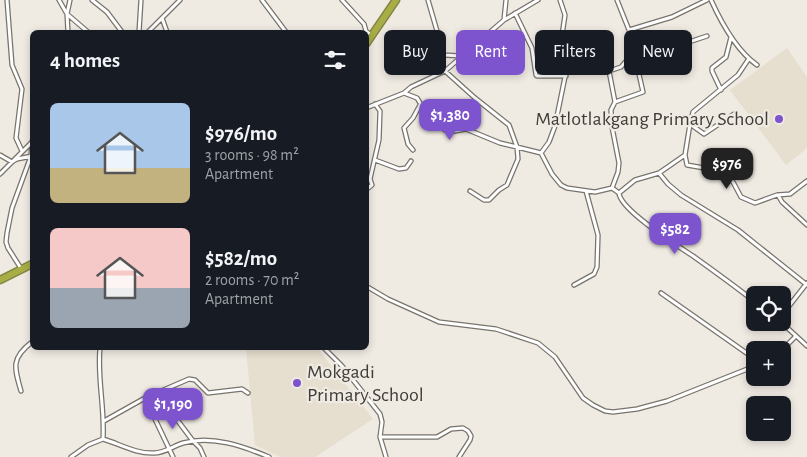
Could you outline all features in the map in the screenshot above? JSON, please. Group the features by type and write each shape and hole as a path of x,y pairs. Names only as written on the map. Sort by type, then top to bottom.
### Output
{"highway":[{"path":"369,40 396,0"},
{"path":"0,280 30,265"}],"street":[{"path":"7,0 12,65 22,89 16,138 22,151"},
{"path":"58,0 67,14 86,30"},
{"path":"68,30 67,14 70,0"},
{"path":"92,0 107,12 120,30"},
{"path":"138,30 141,0"},
{"path":"150,30 180,0"},
{"path":"262,0 284,30"},
{"path":"342,0 364,24 366,30"},
{"path":"428,0 444,55 456,56"},
{"path":"504,20 506,0"},
{"path":"493,30 514,13 538,0"},
{"path":"541,153 549,142 555,126 566,76 561,42 565,15 560,0"},
{"path":"617,0 628,30 672,18 709,0 748,60 756,65"},
{"path":"514,13 532,48 537,76 566,76"},
{"path":"162,18 167,30"},
{"path":"692,41 707,36"},
{"path":"721,90 712,72 712,68 726,57 732,36"},
{"path":"748,60 738,75 693,112 685,155 687,165 710,169 724,175 733,182 741,196 755,203 777,195 790,194 807,181"},
{"path":"446,70 456,61"},
{"path":"612,188 620,163 611,120 611,110 615,102 609,71 621,67 624,64"},
{"path":"446,72 474,98 509,125 517,147 518,160 507,185 489,200 484,200 470,191"},
{"path":"369,107 404,93 437,75"},
{"path":"615,102 644,92 640,75"},
{"path":"404,93 417,98 425,111 445,130 450,132 466,129 500,143 541,153 552,174 561,185 572,190 595,192 612,188"},
{"path":"369,188 372,185 370,179 379,140 380,111 375,104"},
{"path":"413,150 408,144 404,128 413,118 421,104"},
{"path":"690,124 704,134 734,114"},
{"path":"0,174 30,143"},
{"path":"0,155 12,162"},
{"path":"618,193 635,180 659,173 685,155"},
{"path":"12,162 30,156"},
{"path":"17,159 24,160 28,166"},
{"path":"374,160 399,169 406,168 411,161"},
{"path":"30,161 12,208 6,242 22,270 30,262"},
{"path":"659,173 681,195 738,230 807,284 791,304"},
{"path":"612,188 631,211 649,226 746,296"},
{"path":"574,285 594,274 596,267 598,235 586,191"},
{"path":"777,195 807,225"},
{"path":"369,288 388,299 439,322 496,329 538,343 555,357 583,398 605,411 637,409 667,401 746,370"},
{"path":"661,293 746,353"},
{"path":"791,331 807,346"},
{"path":"791,341 796,336"},
{"path":"21,391 16,371 17,357 21,350 30,343"},
{"path":"100,350 99,383 104,422 103,439"},
{"path":"326,350 342,366 380,414 382,422 380,437 386,457"},
{"path":"104,422 145,398 192,379 208,393 242,389 248,392"},
{"path":"158,393 200,448 204,457"},
{"path":"145,398 168,450 173,457"},
{"path":"380,437 437,436 451,429 463,428 471,436 458,457"},
{"path":"71,457 77,455 88,445 103,439 133,451 146,453 168,450 193,441 232,443 269,457"}],"shaded area":[{"name":"Matlotlakgang Primary School","path":"787,48 807,77 807,148 786,165 730,90"},
{"name":"Mokgadi Primary School","path":"246,350 319,350 373,419 315,457 280,457 255,445"}],"place":[{"name":"Matlotlakgang Primary School","path":"779,119"},
{"name":"Mokgadi Primary School","path":"297,383"}]}
